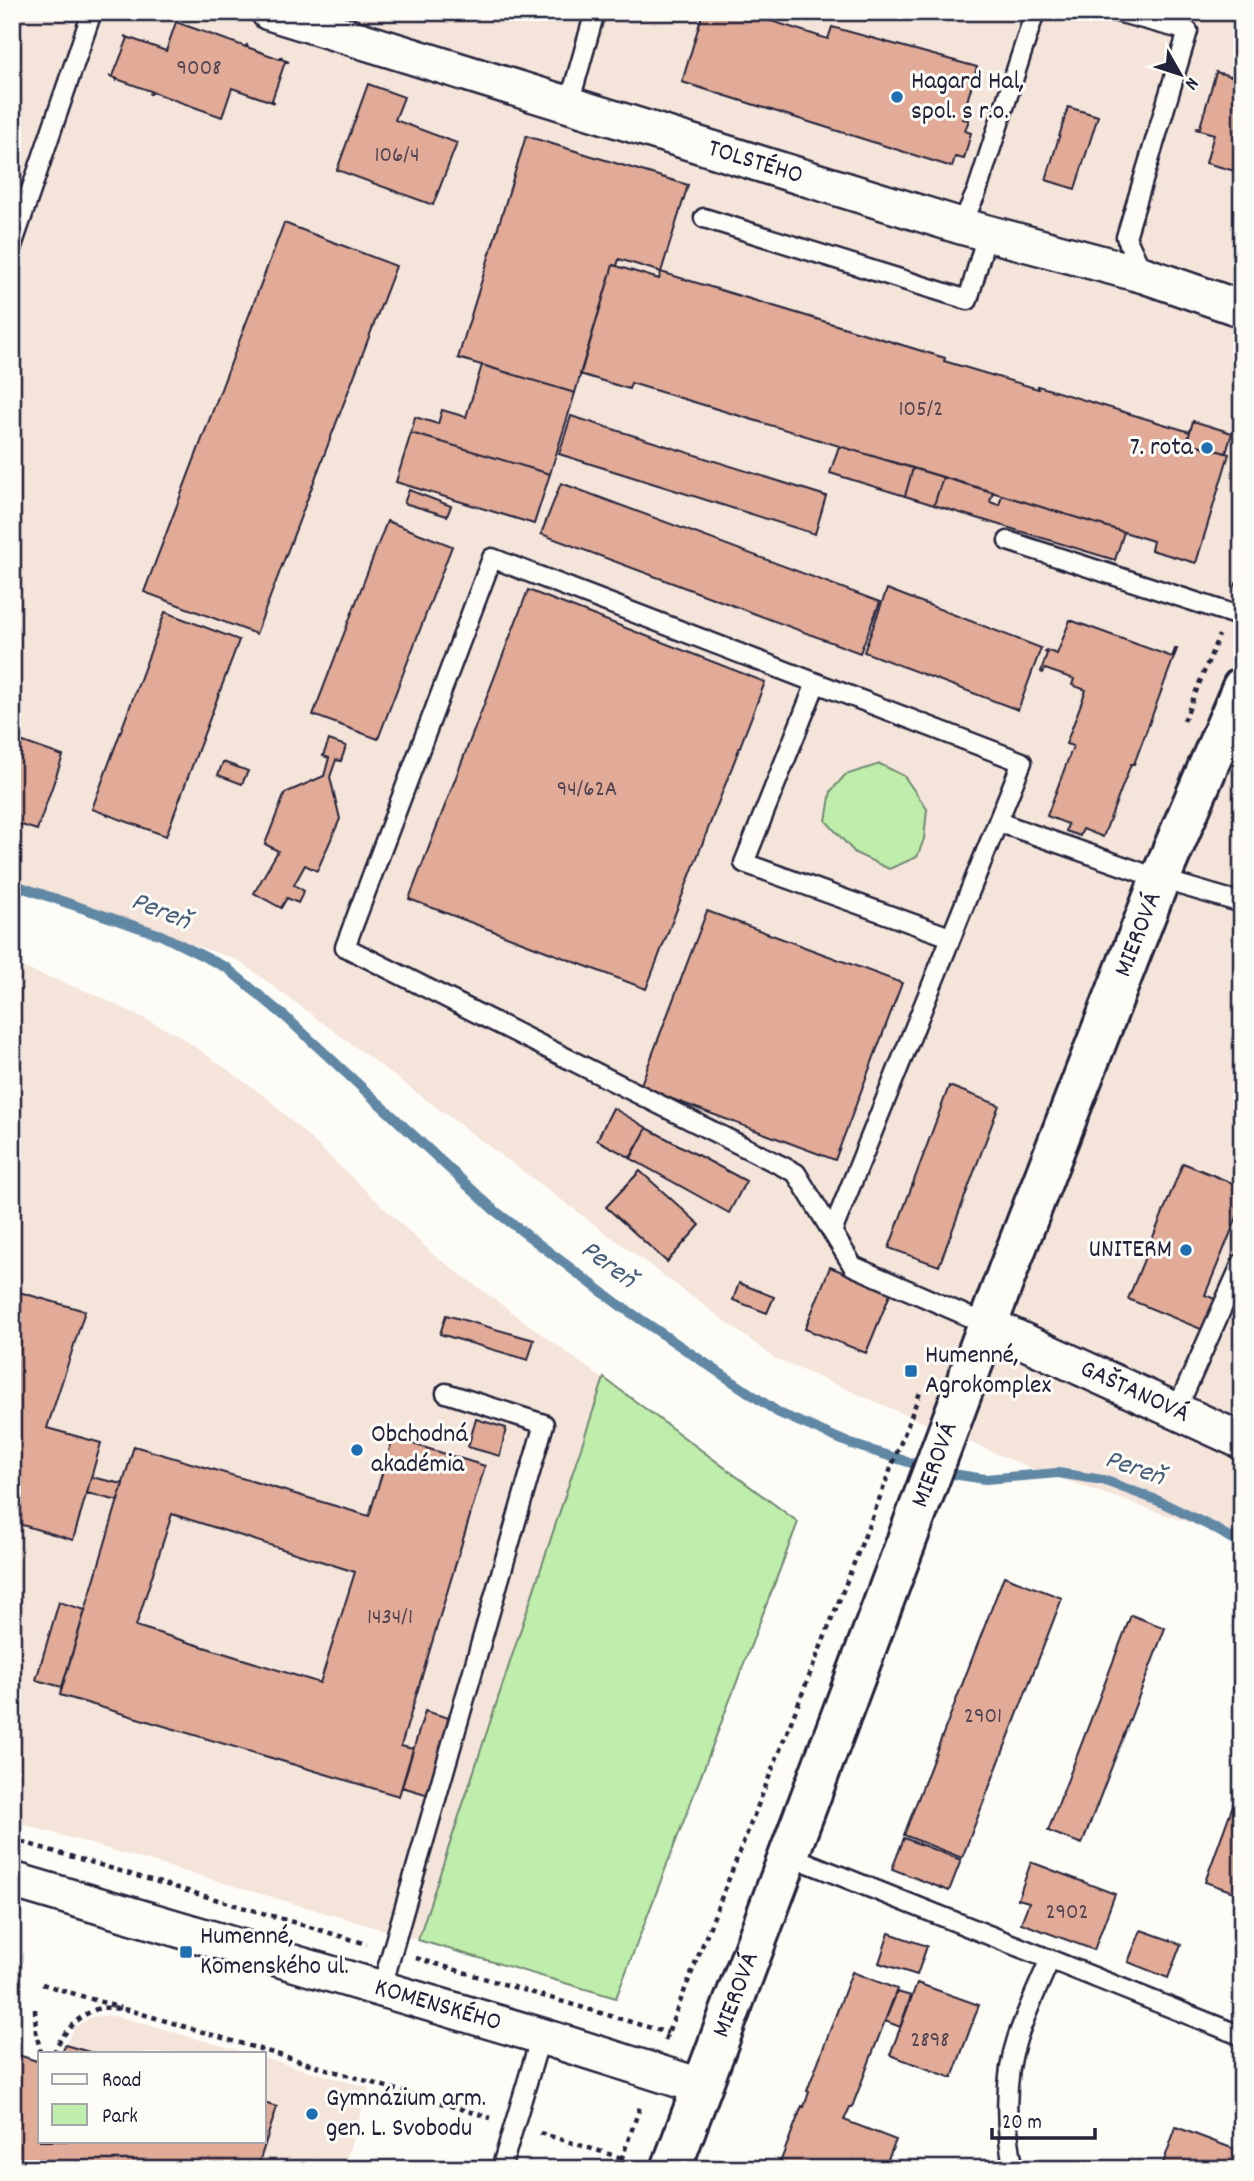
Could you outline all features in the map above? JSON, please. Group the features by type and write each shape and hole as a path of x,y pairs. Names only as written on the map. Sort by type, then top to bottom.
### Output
{"main road":[{"name":"MIEROVÁ","path":"671,2169 988,1325 1160,879 1242,687"}],"street":[{"name":"TOLSTÉHO","path":"269,12 974,230 1144,275 1242,309"},
{"name":"GAŠTANOVÁ","path":"988,1325 1242,1441"},
{"name":"KOMENSKÉHO","path":"12,1880 541,2036 703,2087"}],"lane":[{"path":"12,246 92,12"},
{"path":"569,104 595,12"},
{"path":"705,218 968,300 977,191 1035,12"},
{"path":"1117,12 1188,31 1126,237 1144,275"},
{"path":"1008,541 1242,617"},
{"path":"832,1232 1022,762 492,558 345,947 796,1173 832,1232 853,1266 988,1325"},
{"path":"816,683 744,863 950,937"},
{"path":"998,822 1160,879 1242,903"},
{"path":"1176,1411 1242,1263"},
{"path":"381,1990 544,1424 446,1393"},
{"path":"788,1855 1242,2036"},
{"path":"1014,2169 1010,2154 1007,2089 1016,2041 1050,1959"},
{"path":"501,2169 541,2036"}],"path":[{"path":"618,2169 667,2033 914,1408"},
{"path":"12,1839 667,2033"},
{"path":"42,1984 622,2158"},
{"path":"54,2052 75,2021 100,2008 129,2010"},
{"path":"35,2009 36,2033 41,2052"}],"shaded area":[{"path":"12,12 1242,12 1242,1541 1030,1468 776,1359 238,960 12,883"},
{"name":"Obchodná akadémia","path":"12,964 94,994 178,1035 266,1097 434,1255 798,1522 616,1998 12,1821"},
{"path":"109,2015 131,2020 243,2052 62,2052 75,2027 92,2017"},
{"name":"Gymnázium arm. gen. L. Svobodu","path":"12,2054 38,2061 38,2142 266,2142 266,2059 369,2088 343,2169 12,2169"}],"green space":[{"path":"880,764 904,776 927,809 924,839 917,857 889,869 855,853 826,821 831,791 845,775"},
{"path":"604,1378 798,1522 616,1998 418,1940"}],"building":[{"path":"703,12 743,12 828,39 832,27 977,67 962,119 969,120 965,131 971,133 964,159 955,157 952,167 682,82"},
{"path":"176,22 246,47 247,44 247,47 280,59 282,56 281,59 289,62 285,62 272,100 275,103 232,88 222,117 152,92 150,94 151,91 117,79 116,82 116,78 109,76 113,76 128,38 124,36 166,51"},
{"path":"1216,72 1242,79 1242,173 1206,163 1214,134 1196,129 1200,127"},
{"path":"368,84 404,97 395,120 457,143 433,205 337,170"},
{"path":"1068,107 1098,116 1075,189 1046,180"},
{"path":"526,136 688,185 661,272 619,259 617,266 613,265 575,393 458,358"},
{"path":"284,223 396,266 256,634 144,592"},
{"path":"613,265 659,279 661,272 945,358 944,361 1190,432 1187,442 1229,454 1196,563 1151,550 1153,541 1124,532 631,383 629,389 580,374"},
{"path":"482,365 575,393 550,474 411,433 415,417 438,424 442,410 466,417"},
{"path":"571,416 826,496 815,534 559,454"},
{"path":"1193,421 1232,433 1226,453 1187,442"},
{"path":"411,433 550,474 534,524 396,482"},
{"path":"839,446 913,468 905,496 830,473"},
{"path":"913,468 943,477 934,505 905,496"},
{"path":"943,477 993,492 990,502 999,505 1002,495 1124,532 1115,560 934,505"},
{"path":"561,483 880,602 860,653 541,534"},
{"path":"409,490 451,506 447,516 404,503"},
{"path":"387,521 452,546 378,739 313,715"},
{"path":"887,589 1041,648 1018,710 864,652"},
{"path":"528,590 765,682 646,989 409,899"},
{"path":"165,612 239,640 166,836 92,809"},
{"path":"1070,620 1172,657 1177,649 1134,764 1131,764 1103,837 1083,829 1080,836 1066,831 1068,824 1047,816 1073,746 1066,744 1086,690 1072,685 1074,679 1045,669 1041,672 1046,650 1057,654"},
{"path":"12,738 63,756 37,830 12,822"},
{"path":"329,740 346,746 341,761 336,760 330,777 340,819 317,871 305,865 294,885 304,891 298,903 287,898 281,908 254,893 278,851 265,844 285,793 324,776 329,758 323,756"},
{"path":"223,762 248,771 242,784 218,775"},
{"path":"707,911 902,983 835,1160 640,1087"},
{"path":"949,1086 999,1105 939,1266 889,1248"},
{"path":"613,1108 647,1128 631,1158 597,1140"},
{"path":"647,1128 746,1181 729,1213 630,1158"},
{"name":"UNITERM","path":"1183,1163 1242,1187 1242,1205 1205,1295 1215,1299 1203,1330 1128,1299"},
{"path":"640,1171 700,1225 667,1262 606,1207"},
{"path":"830,1267 891,1292 866,1353 805,1329"},
{"path":"739,1283 774,1297 767,1313 733,1300"},
{"path":"12,1290 85,1311 47,1428 101,1443 73,1540 12,1522"},
{"path":"446,1315 534,1340 528,1360 440,1334"},
{"path":"476,1419 506,1428 500,1456 468,1447"},
{"path":"393,1438 485,1466 401,1746 413,1749 399,1796 60,1695 134,1446 369,1516","holes":["172,1514 355,1572 320,1683 136,1626"]},
{"path":"91,1477 123,1484 118,1501 87,1493"},
{"path":"1004,1576 1062,1598 962,1858 904,1835"},
{"path":"59,1602 85,1610 62,1687 36,1680"},
{"path":"1131,1615 1165,1628 1082,1844 1048,1831"},
{"path":"425,1711 452,1719 429,1795 402,1787"},
{"path":"1242,1780 1242,1895 1205,1882"},
{"path":"904,1838 961,1860 949,1891 892,1869"},
{"path":"1031,1862 1115,1894 1094,1950 1021,1923 1029,1902 1018,1899"},
{"path":"1141,1930 1181,1944 1168,1978 1128,1962"},
{"path":"889,1933 927,1946 917,1975 879,1963"},
{"path":"852,1972 897,1989 852,2107 844,2120 896,2140 884,2169 778,2168 802,2106 804,2107 809,2092 807,2091"},
{"path":"917,1983 979,2005 952,2078 890,2055"},
{"path":"897,1992 911,1996 900,2027 885,2021"},
{"path":"65,2045 90,2052 62,2052"},
{"path":"12,2053 38,2061 38,2142 266,2142 257,2169 12,2169"},
{"path":"266,2104 277,2107 266,2141"},
{"path":"1176,2127 1242,2152 1242,2169 1161,2169"}],"waterway":[{"name":"Pereň","path":"12,884 161,935 227,968 289,1020 494,1210 618,1304 779,1413 851,1444 940,1472 985,1479 1058,1473 1103,1480 1159,1501 1242,1545"}],"place":[{"name":"Hagard Hal, spol. s r.o.","path":"897,97"},
{"name":"7. rota","path":"1207,448"},
{"name":"UNITERM","path":"1186,1250"},
{"name":"Humenné, Agrokomplex","path":"911,1371"},
{"name":"Obchodná akadémia","path":"357,1450"},
{"name":"Humenné, Komenského ul.","path":"186,1952"},
{"name":"Gymnázium arm. gen. L. Svobodu","path":"312,2114"}]}
